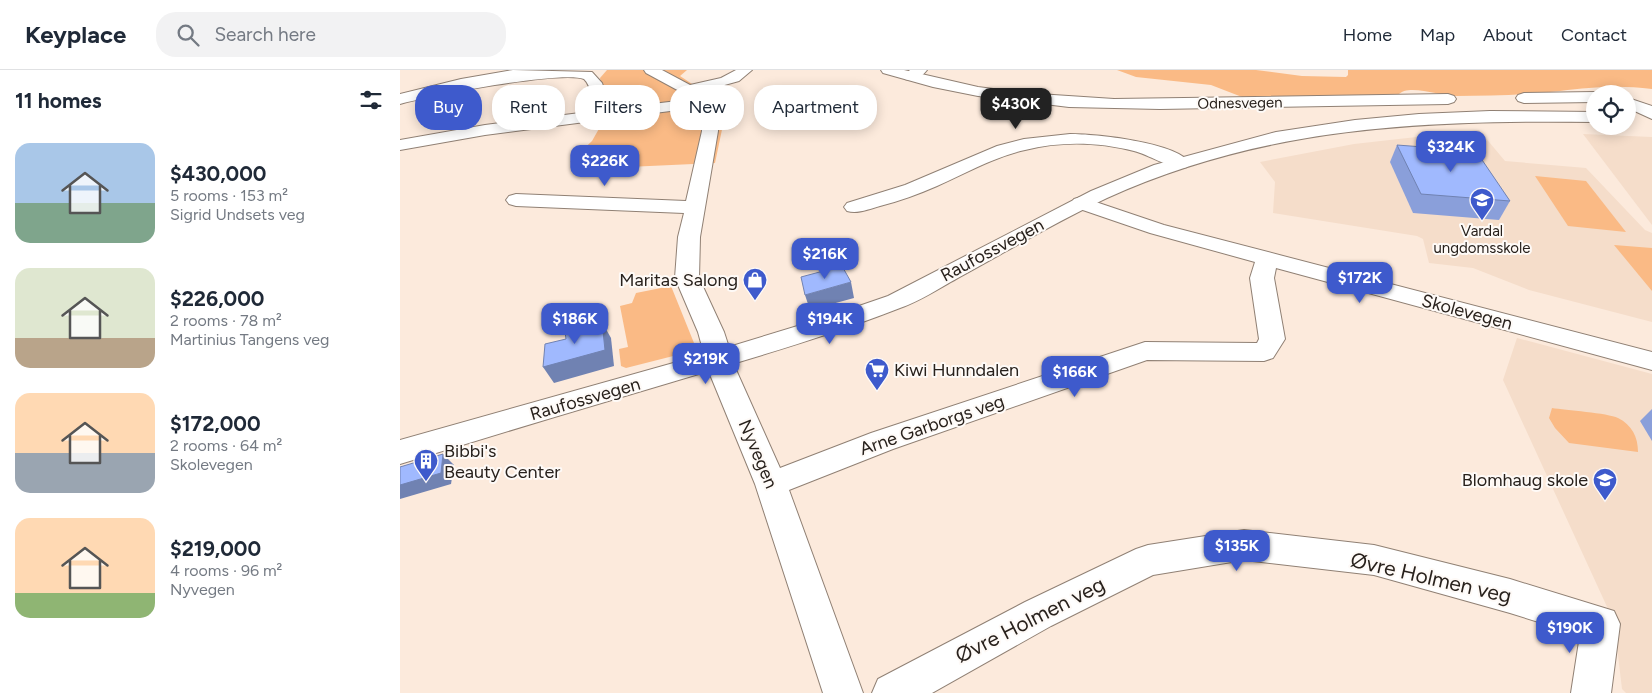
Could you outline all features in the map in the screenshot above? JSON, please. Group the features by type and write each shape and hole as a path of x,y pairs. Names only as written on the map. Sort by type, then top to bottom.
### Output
{"street":[{"path":"400,99 503,74 531,70 554,70 588,76 594,85"},
{"path":"651,70 678,85"},
{"path":"721,85 739,76 745,70"},
{"name":"Odnesvegen","path":"888,70 915,73 989,94 1069,103 1125,105 1464,99"},
{"path":"1636,107 1652,96"},
{"path":"1512,98 1586,97"},
{"path":"1636,111 1652,114"},
{"path":"1636,112 1652,120"},
{"name":"Raufossvegen","path":"400,452 718,359 836,323 897,301 1082,203 1180,163 1276,137 1355,125 1419,119 1490,116 1586,117"},
{"path":"400,145 476,131 575,119"},
{"name":"Nyvegen","path":"710,130 689,237 688,278 711,332 718,359 771,484 843,693"},
{"path":"854,207 893,196 947,161 1060,139 1126,143 1147,148 1180,163"},
{"path":"516,200 694,207"},
{"name":"Skolevegen","path":"1082,203 1157,229 1652,361"},
{"name":"Arne Garborgs veg","path":"771,484 882,441 1145,351 1264,352 1272,338 1262,278 1267,259"},
{"name":"Øvre Holmen veg","path":"892,693 1038,614 1148,560 1244,545 1374,560 1510,596 1601,624 1591,693"}],"shaded area":[{"path":"607,70 687,70 680,76 694,85 670,85 670,130 722,130 715,163 606,168 570,162 592,141 598,130 660,130 660,85 602,85 600,78"},
{"path":"1117,70 1256,70 1302,76 1346,77 1348,70 1652,70 1652,89 1636,88 1636,85 1586,85 1586,88 1547,92 1469,96 1409,90 1398,95 1255,102 1211,85 1136,77"},
{"name":"Vardal ungdomsskole","path":"1479,130 1505,161 1586,168 1645,230 1652,233 1652,322 1529,290 1473,268 1429,263 1423,239 1417,236 1273,213 1275,182 1260,162 1354,144"},
{"path":"1583,134 1652,137 1652,225"},
{"path":"1535,176 1586,181 1626,232 1568,226"},
{"path":"1614,245 1652,248 1652,291"},
{"path":"671,286 694,343 689,352 626,368 621,366 619,349 628,347 620,306 632,303 636,293"},
{"name":"Blomhaug skole","path":"1517,338 1652,374 1652,693 1626,693 1622,689 1614,622 1503,380"},
{"path":"1552,408 1596,413 1618,418 1627,424 1633,432 1637,441 1638,452 1569,443 1555,428 1549,418"}],"building":[{"path":"1397,145 1476,151 1510,201 1421,194"},
{"path":"842,266 851,282 805,295 801,277"},
{"path":"602,322 605,350 543,367 545,344 566,339 565,332"},
{"path":"443,454 441,473 400,485 400,467"}],"place":[{"name":"Vardal ungdomsskole","path":"1482,221"},
{"name":"Maritas Salong","path":"755,301"},
{"name":"Kiwi Hunndalen","path":"877,391"},
{"name":"Bibbi's Beauty Center","path":"426,482"},
{"name":"Blomhaug skole","path":"1605,501"}]}
